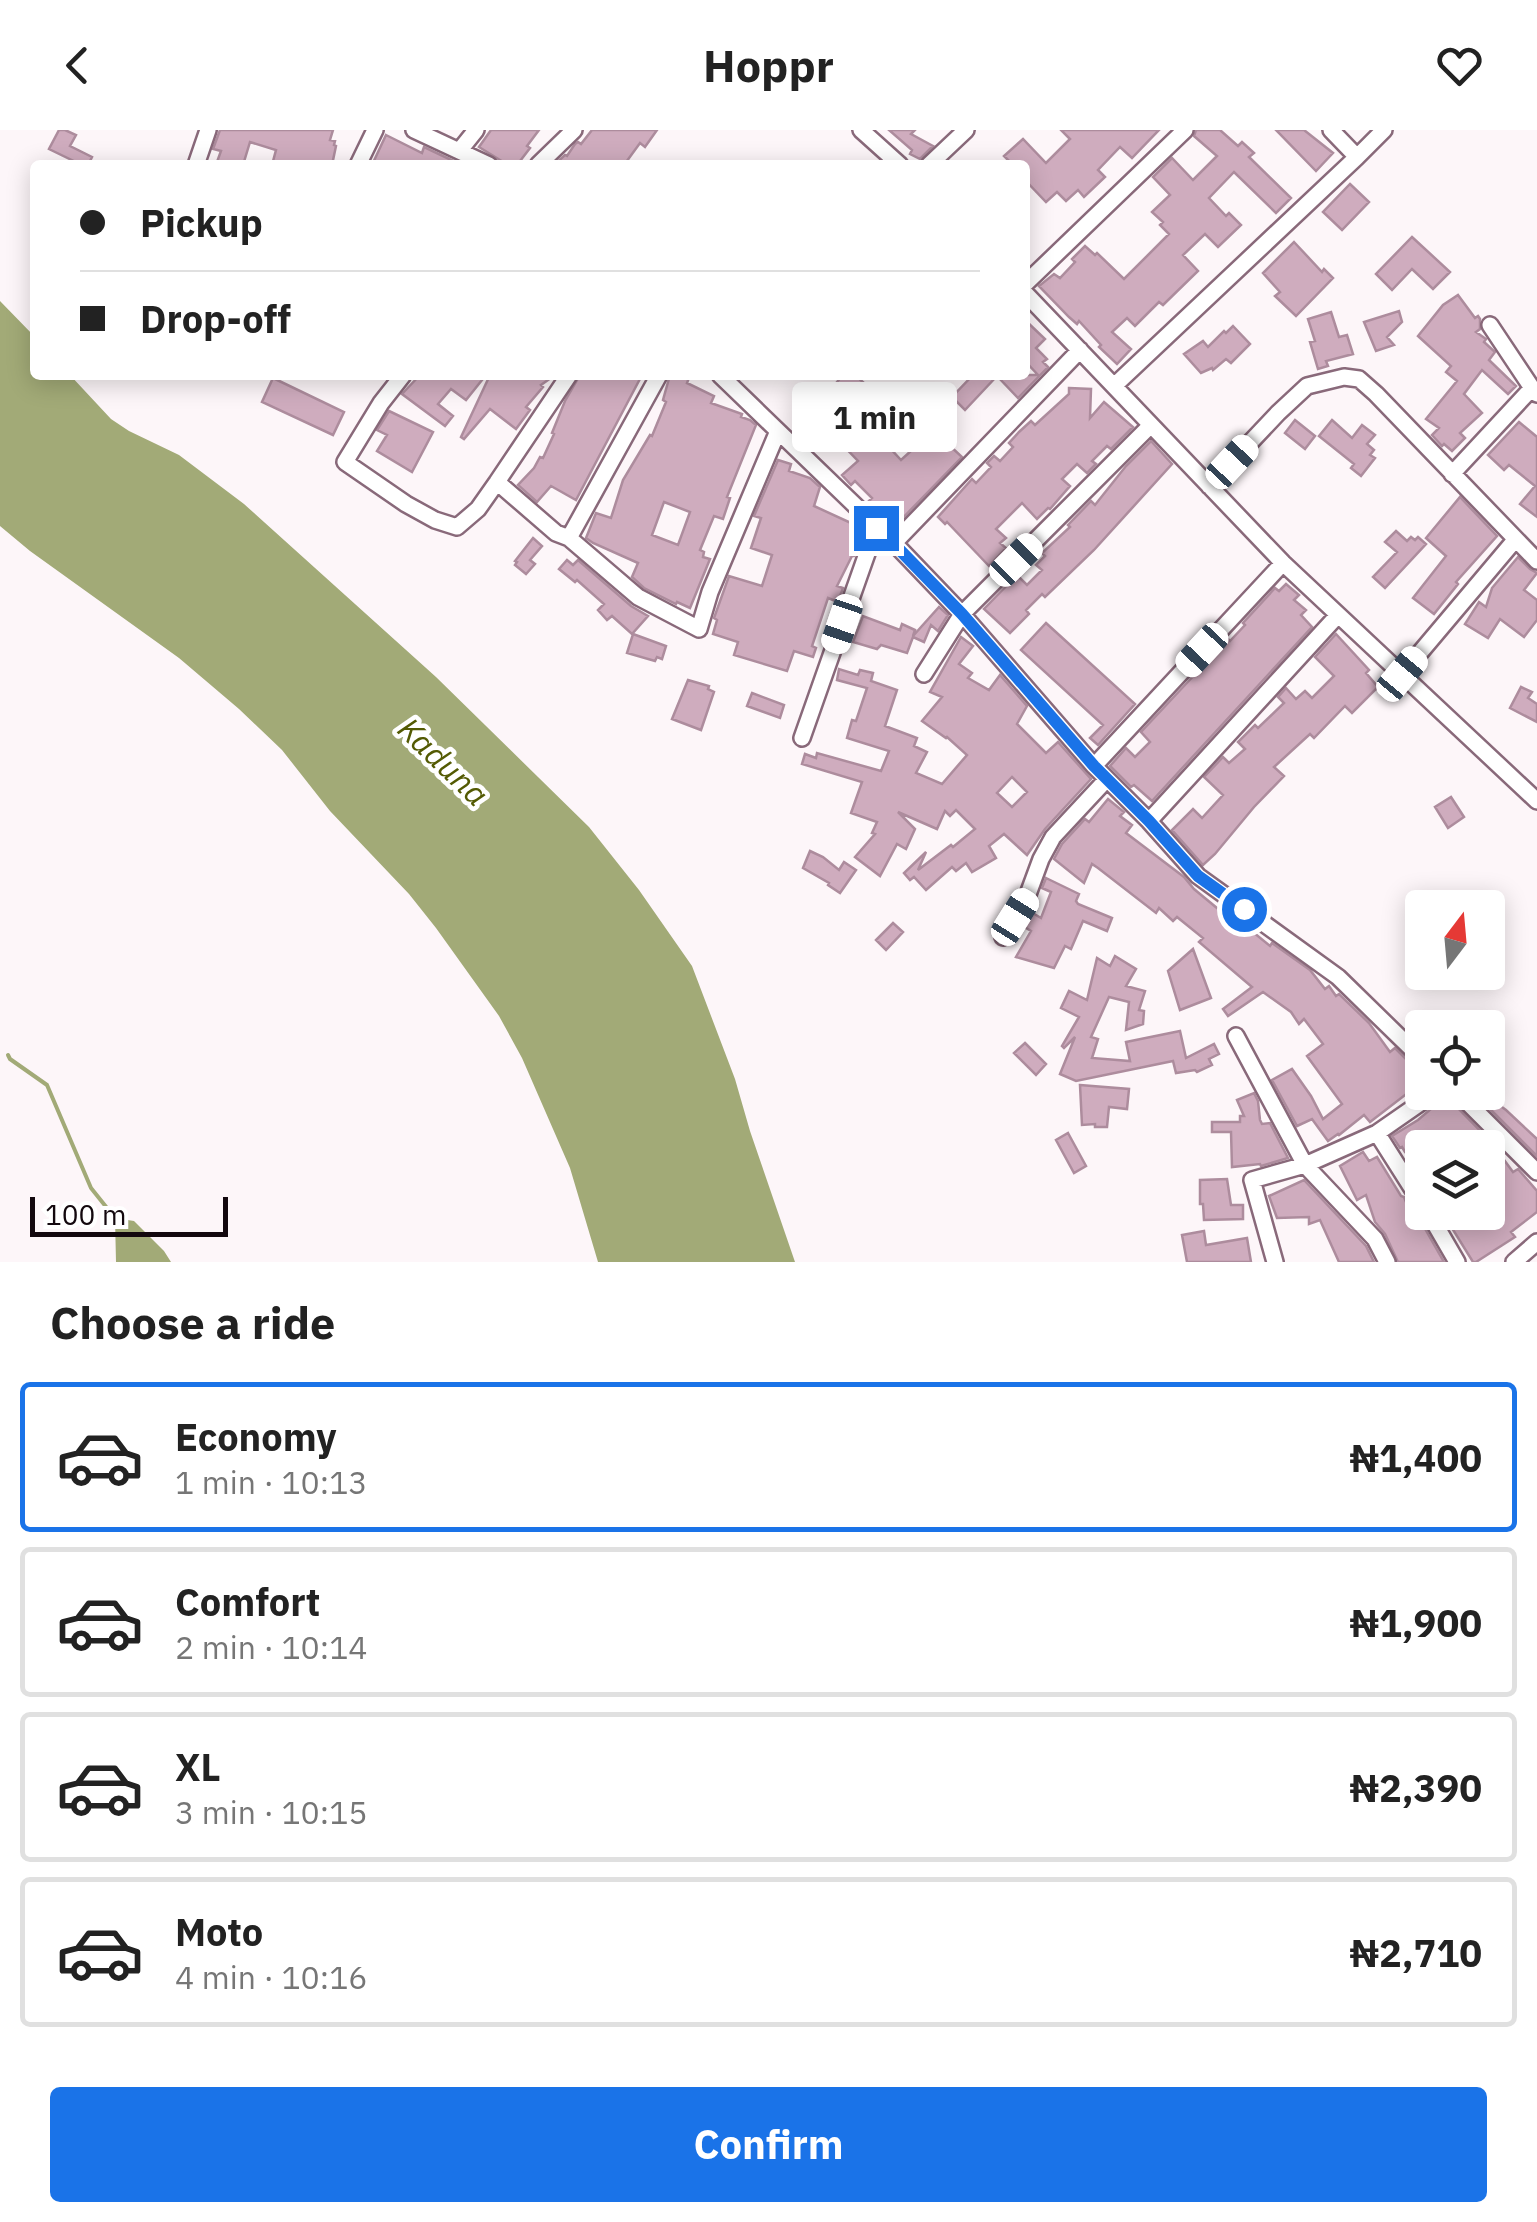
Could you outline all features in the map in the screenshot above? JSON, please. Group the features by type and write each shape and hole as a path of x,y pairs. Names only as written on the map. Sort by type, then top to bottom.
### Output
{"street":[{"path":"198,160 208,130"},
{"path":"360,160 375,130"},
{"path":"460,150 476,130"},
{"path":"543,160 574,130"},
{"path":"861,130 894,160"},
{"path":"935,160 966,130"},
{"path":"1030,279 1185,130"},
{"path":"1331,130 1357,157"},
{"path":"1114,386 1384,130"},
{"path":"419,131 479,160"},
{"path":"1030,298 1283,563 1537,801"},
{"path":"1452,474 1534,391 1490,326"},
{"path":"894,544 1080,350"},
{"path":"1209,486 1307,386 1344,377 1359,380 1537,561"},
{"path":"399,380 345,462 406,504 457,527 478,509 565,380"},
{"path":"569,538 656,380"},
{"path":"725,380 962,614 1094,766 1198,876 1338,977 1405,1042"},
{"path":"924,674 962,614 1151,424"},
{"path":"496,482 638,597 698,629 778,431"},
{"path":"802,738 876,528"},
{"path":"1402,674 1514,540"},
{"path":"1094,766 1283,563"},
{"path":"1149,821 1338,615"},
{"path":"1002,937 1027,897 1053,837 1107,780"},
{"path":"1236,1036 1306,1165 1375,1239 1387,1262"},
{"path":"1275,1262 1252,1180 1306,1165 1377,1133 1410,1110"},
{"path":"1475,1110 1537,1172"},
{"path":"1377,1133 1405,1177"},
{"path":"1439,1230 1458,1262"},
{"path":"1514,1262 1537,1242"}],"water":[{"name":"Kaduna","path":"0,301 30,332 30,380 75,380 111,419 179,455 244,504 436,677 589,827 692,966 735,1079 795,1262 598,1262 570,1168 522,1058 499,1016 409,894 330,811 282,750 239,709 179,658 0,526"},
{"path":"115,1218 134,1221 171,1262 116,1262"}],"building":[{"path":"59,130 65,130 76,135 70,146 92,157 72,160 49,149"},
{"path":"220,130 333,130 330,140 336,146 333,160 273,160 276,150 250,142 245,160 218,160 221,151 213,149"},
{"path":"491,130 539,130 521,160 500,160 479,147"},
{"path":"592,130 657,130 645,147 640,143 628,160 560,160 575,144 581,144"},
{"path":"889,130 915,130 911,134 933,146 920,159 910,154 912,150"},
{"path":"1061,130 1159,130 1132,158 1120,147 1098,170 1105,177 1084,197 1078,190 1066,201 1057,192 1046,202 1030,185 1030,160 1008,160 1004,156 1023,139 1046,163 1070,139"},
{"path":"1196,130 1220,130 1238,146 1242,142 1254,153 1249,157 1291,198 1276,213 1234,172 1209,198 1241,225 1218,247 1205,234 1183,255 1198,271 1135,326 1127,318 1112,332 1131,349 1117,364 1079,321 1077,324 1039,286 1054,274 1060,278 1085,246 1124,279 1169,234 1152,212 1170,195 1153,177 1172,158 1193,180 1217,156 1194,136"},
{"path":"1276,130 1304,130 1333,153 1316,171"},
{"path":"386,135 422,153 424,147 451,160 374,160"},
{"path":"1350,184 1369,202 1342,230 1323,212"},
{"path":"1412,237 1450,272 1433,289 1412,269 1392,290 1376,274"},
{"path":"1294,242 1322,272 1324,269 1333,278 1296,316 1275,296 1280,292 1263,273"},
{"path":"1458,295 1475,318 1480,319 1476,332 1495,352 1489,360 1516,386 1508,394 1482,370 1464,394 1482,413 1460,433 1465,438 1452,451 1432,435 1439,428 1426,419 1457,381 1446,372 1451,366 1418,336 1443,305"},
{"path":"1399,311 1402,322 1387,337 1394,345 1376,351 1364,322"},
{"path":"1331,312 1339,337 1347,335 1353,354 1326,361 1328,366 1318,369 1308,319"},
{"path":"1030,325 1045,339 1036,348 1047,359 1043,362 1048,367 1018,398 1001,380 1030,380 1030,375 1038,375 1030,366"},
{"path":"1233,326 1250,344 1231,363 1226,359 1213,370 1201,373 1184,354 1203,341 1208,347"},
{"path":"272,380 277,380 344,412 333,435 262,402"},
{"path":"415,380 482,380 466,400 451,389 438,404 453,416 445,426 402,394"},
{"path":"488,380 548,380 526,407 530,410 516,429 490,409 464,439 461,437"},
{"path":"577,380 639,380 576,500 551,486 537,502 518,485 543,458"},
{"path":"669,380 688,380 687,383 714,396 711,403 742,414 756,425 727,497 730,498 723,519 714,516 700,550 703,557 710,559 690,608 644,588 632,577 638,563 586,538 596,513 611,518 623,480 652,436 666,402 663,400","holes":["664,502 690,512 678,545 652,535"]},
{"path":"839,380 861,380 874,392 878,388 888,399 865,421 901,460 933,431 962,457 894,527 868,502 872,498 855,481 851,485 842,475 858,461 829,431 814,448 805,440 821,421 808,408 828,387 831,389"},
{"path":"968,380 993,380 965,410 952,397"},
{"path":"1069,388 1091,389 1090,418 1104,402 1133,427 1092,461 1096,464 1087,473 1077,464 1062,479 1070,486 1037,519 1022,503 996,529 1006,538 1000,543 1006,548 989,566 938,517 972,479 976,483 991,467 987,463 994,456 1000,461 1013,447 1009,443 1019,432 1031,421 1035,425 1069,394"},
{"path":"389,411 433,432 412,472 377,451 387,435 377,430"},
{"path":"1295,420 1315,436 1305,449 1285,433"},
{"path":"1332,420 1352,438 1362,425 1375,435 1367,444 1374,450 1370,455 1375,458 1361,476 1351,468 1354,464 1319,436"},
{"path":"1519,422 1537,437 1537,517 1520,504 1535,486 1509,465 1504,470 1488,455"},
{"path":"1151,441 1172,464 1094,550 1026,610 1029,614 1010,633 984,609 1017,575 1027,585 1042,570 1036,565 1045,556 1042,553 1091,501 1095,505"},
{"path":"778,460 791,464 789,471 810,478 820,487 814,506 864,529 837,586 843,588 838,602 828,598 812,646 816,648 813,657 794,651 787,671 734,655 738,642 713,634 717,620 714,618 729,576 762,586 772,555 751,548 761,518 754,516"},
{"path":"1460,497 1497,536 1434,614 1413,598 1446,556 1426,538"},
{"path":"1396,531 1407,541 1418,537 1426,544 1385,588 1373,577 1397,552 1385,542"},
{"path":"533,538 542,546 530,560 535,564 526,574 515,561"},
{"path":"1518,557 1537,573 1524,590 1537,600 1537,620 1524,637 1500,619 1488,638 1465,624 1479,602 1486,607 1492,588"},
{"path":"567,560 573,565 578,560 648,616 632,634 612,616 607,620 598,610 604,604 559,569"},
{"path":"1286,584 1299,595 1294,600 1306,610 1301,615 1312,627 1152,801 1134,785 1131,787 1110,766 1126,748 1135,757 1150,742 1141,732 1245,625 1275,588 1279,591"},
{"path":"939,607 948,615 938,631 931,625 924,642 913,637 907,653 853,642 863,616 900,630 902,624 915,630 913,636"},
{"path":"1046,623 1135,704 1098,745 1090,738 1103,725 1021,650"},
{"path":"633,634 666,646 662,659 657,657 655,661 627,653"},
{"path":"1336,634 1369,670 1366,673 1378,687 1352,713 1345,706 1314,738 1310,734 1274,767 1284,776 1203,865 1172,830 1193,809 1202,818 1223,795 1204,777 1223,757 1229,763 1245,749 1238,742 1284,703 1278,697 1286,688 1296,699 1305,691 1312,698 1334,676 1315,657"},
{"path":"961,637 973,646 959,664 972,673 968,678 989,690 1000,675 1027,706 1017,724 1046,753 1058,742 1091,779 1027,855 1004,834 989,846 996,858 972,872 966,863 956,871 952,867 926,890 904,873 926,852 918,870 975,829 956,810 950,816 945,811 937,829 898,812 915,829 906,849 897,844 880,876 855,857 875,834 872,833 877,822 851,813 862,782 802,764 805,754 816,758 817,753 881,771 889,751 847,738 867,688 837,680 839,669 858,675 860,670 873,673 871,681 897,690 885,726 917,738 914,746 927,752 916,773 942,784 967,755 922,721 942,697 930,692","holes":["1012,777 1027,792 1012,807 997,793"]},
{"path":"688,680 709,686 714,692 701,730 672,719"},
{"path":"1521,687 1532,692 1528,698 1537,704 1537,722 1510,708"},
{"path":"752,693 784,705 780,718 747,706"},
{"path":"1451,797 1464,817 1448,828 1435,807"},
{"path":"1108,799 1132,825 1126,833 1223,913 1226,910 1270,946 1272,943 1310,970 1325,989 1329,986 1336,996 1339,994 1369,1023 1390,1052 1395,1048 1405,1058 1405,1095 1370,1122 1364,1115 1328,1141 1312,1119 1297,1126 1272,1080 1292,1069 1323,1119 1342,1104 1307,1056 1323,1044 1304,1019 1299,1024 1291,1012 1263,992 1228,1016 1223,1009 1252,987 1199,942 1203,938 1177,917 1173,921 1159,908 1156,913 1092,864 1084,883 1054,859 1085,819 1089,822"},
{"path":"810,851 839,870 844,862 856,870 840,893 803,868"},
{"path":"1046,878 1079,894 1078,904 1112,918 1107,931 1083,921 1071,949 1065,946 1054,968 1016,957 1031,931 1023,926 1031,912 1041,918 1051,892 1042,888"},
{"path":"893,923 903,932 886,950 876,940"},
{"path":"1193,949 1211,998 1180,1010 1168,971"},
{"path":"1115,956 1136,969 1126,986 1145,991 1139,1010 1144,1011 1143,1024 1126,1030 1129,1002 1109,997 1091,1037 1098,1039 1092,1058 1130,1061 1126,1042 1180,1031 1186,1058 1214,1044 1219,1054 1209,1059 1212,1065 1197,1072 1176,1073 1173,1061 1076,1081 1060,1074 1075,1037 1062,1046 1079,1017 1061,1008 1069,991 1087,1000 1097,958 1110,966"},
{"path":"1025,1043 1046,1064 1036,1075 1014,1053"},
{"path":"1080,1085 1129,1089 1127,1109 1109,1107 1107,1127 1082,1125"},
{"path":"1254,1093 1262,1124 1270,1123 1288,1158 1261,1166 1232,1167 1231,1132 1212,1132 1212,1122 1240,1122 1240,1116 1244,1116 1237,1100"},
{"path":"1505,1109 1537,1139 1537,1156 1491,1110"},
{"path":"1430,1110 1460,1110 1479,1130 1405,1130 1405,1152 1392,1136"},
{"path":"1068,1133 1086,1166 1074,1173 1056,1140"},
{"path":"1363,1152 1369,1161 1377,1157 1405,1200 1405,1230 1426,1230 1444,1262 1398,1262 1375,1222 1366,1195 1357,1200 1340,1166"},
{"path":"1505,1161 1513,1172 1518,1169 1537,1191 1537,1212 1511,1232 1515,1237 1473,1262 1453,1230 1505,1230"},
{"path":"1227,1179 1231,1205 1243,1205 1243,1219 1204,1220 1200,1180"},
{"path":"1304,1180 1366,1246 1374,1262 1339,1262 1320,1220 1309,1224 1309,1217 1277,1218 1269,1196"},
{"path":"1204,1231 1206,1245 1247,1238 1251,1262 1187,1262 1182,1235"}],"waterway":[{"path":"8,1055 47,1085 91,1188 115,1218"}],"route":[{"path":"876,528 962,614 1094,766 1198,876 1244,909"}]}
